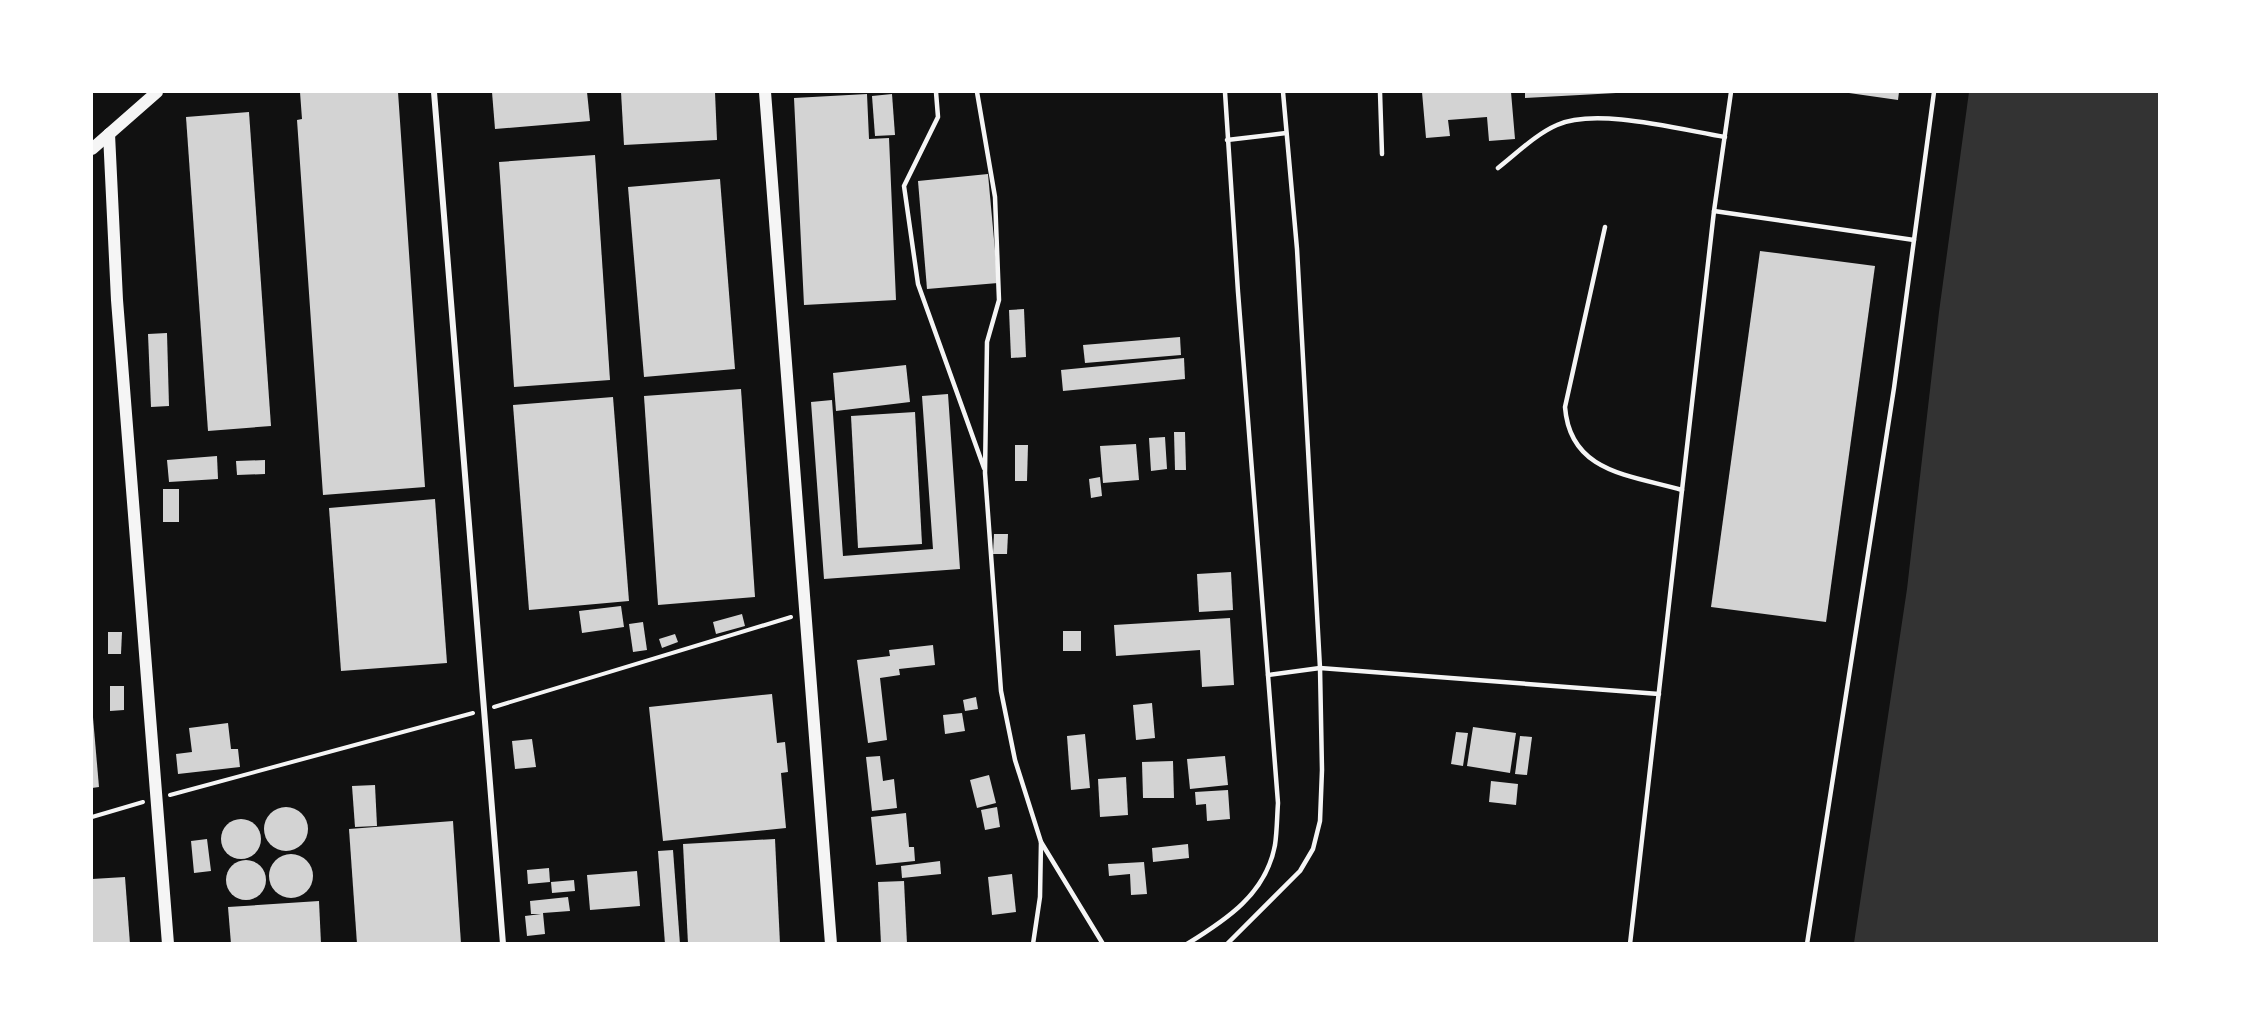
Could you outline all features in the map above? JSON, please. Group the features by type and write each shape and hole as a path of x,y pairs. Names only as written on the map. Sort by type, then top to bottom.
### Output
{"main road":[{"path":"92,149 157,92"},
{"path":"765,92 831,944"},
{"path":"109,134 117,300 168,944"}],"street":[{"path":"434,92 502,944"}],"lane":[{"path":"936,92 938,117 903,186 918,284 985,473"},
{"path":"977,92 995,197 999,300 987,342 985,473 1001,691 1015,760 1041,842 1103,944"},
{"path":"1187,944 1225,921 1244,904 1267,868 1275,846 1278,803 1225,92"},
{"path":"1227,944 1300,871 1313,849 1320,821 1322,770 1320,669 1297,249 1283,92"},
{"path":"1380,92 1382,154"},
{"path":"1630,944 1714,211 1731,92"},
{"path":"1807,944 1894,387 1934,92"},
{"path":"1498,168 1556,125 1577,118 1605,118 1725,137"},
{"path":"1227,140 1286,133"},
{"path":"1714,211 1914,240"},
{"path":"1605,227 1565,407 1567,429 1581,452 1602,467 1682,490"},
{"path":"1268,675 1320,669 1659,694"},
{"path":"1033,944 1040,897 1041,842"}],"path":[{"path":"92,818 157,798 485,710 805,613"}],"shaded area":[{"path":"1969,92 2159,92 2159,943 1854,943 1907,589 1939,312"}],"building":[{"path":"300,92 398,92 425,487 323,495 297,120 302,119"},
{"path":"492,92 587,92 590,121 495,129"},
{"path":"621,92 715,92 717,140 624,145"},
{"path":"1422,92 1511,92 1515,139 1489,141 1487,117 1448,120 1450,136 1426,138"},
{"path":"1525,92 1616,92 1616,93 1525,98"},
{"path":"1842,92 1899,92 1898,100"},
{"path":"867,94 869,139 889,138 896,300 804,305 794,98"},
{"path":"892,94 895,135 875,136 872,96"},
{"path":"249,112 271,426 208,431 186,117"},
{"path":"595,155 610,380 514,387 499,162"},
{"path":"988,174 998,283 927,289 918,181"},
{"path":"720,179 735,369 644,377 628,187"},
{"path":"1760,251 1875,266 1826,622 1711,607"},
{"path":"1024,309 1026,357 1011,358 1009,310"},
{"path":"167,333 169,406 151,407 148,334"},
{"path":"1180,337 1181,355 1085,363 1083,345"},
{"path":"1184,358 1185,379 1063,391 1061,370"},
{"path":"906,365 910,402 836,411 833,373"},
{"path":"741,389 755,597 658,605 644,396"},
{"path":"948,394 960,569 824,579 811,402 832,400 843,556 933,549 922,396"},
{"path":"613,397 629,601 529,610 513,405"},
{"path":"915,412 922,544 858,548 851,416"},
{"path":"1174,432 1185,432 1186,470 1175,470"},
{"path":"1165,437 1167,469 1151,471 1149,438"},
{"path":"1136,444 1139,480 1103,483 1100,446"},
{"path":"1015,445 1028,445 1027,481 1015,481"},
{"path":"217,456 218,479 169,482 167,460"},
{"path":"265,460 265,474 237,475 236,461"},
{"path":"1100,477 1102,496 1091,498 1089,479"},
{"path":"163,489 179,489 179,522 163,522"},
{"path":"435,499 447,663 341,671 329,508"},
{"path":"994,534 1008,534 1007,554 993,554"},
{"path":"1231,572 1233,610 1199,612 1197,574"},
{"path":"621,606 624,627 582,633 579,611"},
{"path":"742,614 745,626 716,634 713,622"},
{"path":"1230,618 1234,685 1202,687 1200,650 1116,656 1114,625"},
{"path":"643,622 647,650 633,652 629,624"},
{"path":"1063,631 1081,631 1081,651 1063,651"},
{"path":"108,632 122,632 121,654 108,654"},
{"path":"675,634 678,642 662,648 659,639"},
{"path":"933,645 935,665 899,669 900,675 880,678 887,740 868,743 857,660 890,656 889,650"},
{"path":"110,686 124,686 124,710 110,711"},
{"path":"772,694 777,743 785,742 788,772 781,773 786,828 663,841 649,707"},
{"path":"976,697 978,709 965,711 963,700"},
{"path":"1152,703 1155,738 1136,740 1133,705"},
{"path":"92,706 99,787 92,788"},
{"path":"962,713 965,731 945,734 943,715"},
{"path":"228,723 231,749 238,749 240,767 178,774 176,754 192,752 189,728"},
{"path":"1473,727 1516,733 1510,773 1467,766"},
{"path":"1456,732 1468,733 1463,766 1451,764"},
{"path":"1085,734 1090,788 1071,790 1067,736"},
{"path":"1520,736 1532,737 1527,775 1515,774"},
{"path":"532,739 536,767 515,769 512,741"},
{"path":"880,756 883,781 894,779 897,808 872,811 866,757"},
{"path":"1225,756 1228,785 1190,789 1187,759"},
{"path":"1173,761 1174,798 1143,798 1142,762"},
{"path":"989,775 996,803 977,808 970,780"},
{"path":"1126,777 1128,815 1100,817 1098,779"},
{"path":"1491,781 1518,784 1516,805 1489,802"},
{"path":"375,785 377,826 355,827 352,786"},
{"path":"1228,790 1230,819 1207,821 1206,804 1196,805 1195,792"},
{"path":"286,807 301,814 308,829 301,844 286,851 271,844 264,829 271,814"},
{"path":"997,807 1000,827 985,830 981,810"},
{"path":"906,813 909,847 914,847 915,861 876,865 871,817"},
{"path":"241,819 249,820 255,825 260,831 260,847 255,853 249,858 241,859 233,858 227,853 222,847 221,839 222,831 227,825 233,820"},
{"path":"453,821 461,944 357,944 349,829"},
{"path":"207,839 211,871 194,873 191,841"},
{"path":"775,839 780,944 688,944 683,844"},
{"path":"1188,844 1189,858 1153,862 1152,848"},
{"path":"673,850 680,944 665,944 658,851"},
{"path":"291,854 306,861 313,876 306,891 291,898 276,891 269,876 276,861"},
{"path":"246,860 254,861 260,866 265,872 265,888 260,894 254,899 246,900 238,899 232,894 227,888 226,880 227,872 232,866 238,861"},
{"path":"940,861 941,874 902,878 901,866"},
{"path":"1144,862 1147,894 1131,895 1130,874 1109,876 1108,864"},
{"path":"549,868 550,882 528,884 527,870"},
{"path":"637,871 640,906 590,910 587,875"},
{"path":"1012,874 1016,912 992,915 988,877"},
{"path":"125,877 130,944 92,944 92,879"},
{"path":"574,880 575,891 552,893 551,882"},
{"path":"904,881 907,944 881,944 878,882"},
{"path":"568,897 570,911 543,913 545,934 527,936 525,916 541,914 531,914 530,901"},
{"path":"319,901 321,944 231,944 228,907"}]}
